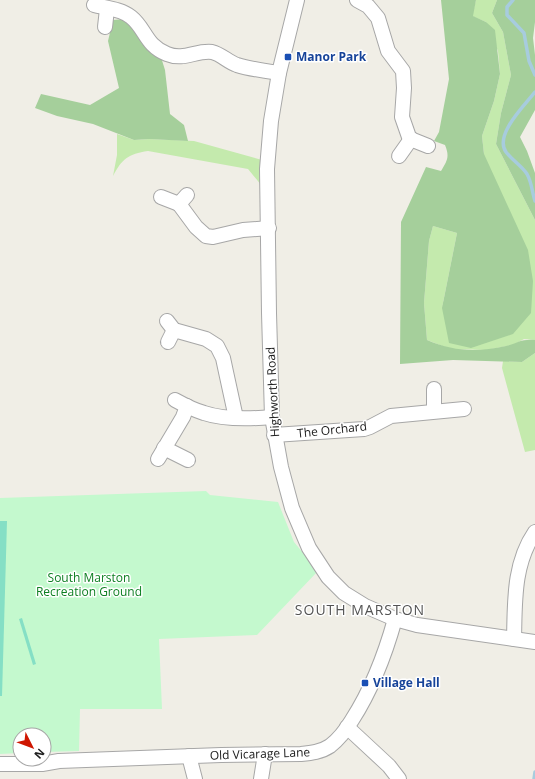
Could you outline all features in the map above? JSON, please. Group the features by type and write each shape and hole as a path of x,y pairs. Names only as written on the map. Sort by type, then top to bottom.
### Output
{"street":[{"name":"Highworth Road","path":"297,0 279,73 268,146 269,313 272,417 274,435 281,467 292,508 315,559 328,577 344,593 365,606 395,619 417,625 535,642"},
{"path":"357,0 368,6 378,18 388,51 403,71 404,88 402,117 405,128 411,139 428,146"},
{"path":"94,5 122,12 130,16 147,40 159,50 168,54 180,57 212,52 237,64 279,73"},
{"path":"105,28 107,8"},
{"path":"399,156 411,139"},
{"path":"160,197 183,200 196,227 206,236 213,238 243,230 269,228"},
{"path":"169,331 206,339 217,346 231,389 236,418"},
{"path":"434,389 434,411"},
{"path":"188,460 161,454 181,403 203,413 253,419 272,417"},
{"name":"The Orchard","path":"274,435 364,429 391,416 464,409"},
{"path":"514,640 518,575 525,550 535,532"},
{"name":"Old Vicarage Lane","path":"0,764 42,764 59,761 189,756 300,754 317,752 335,742 347,727 367,695 388,644 395,619"},
{"path":"347,727 389,766 399,779"},
{"path":"262,779 265,754"},
{"path":"189,756 195,779"}],"green space":[{"path":"441,0 476,0 473,16 486,22 495,30 500,74 494,101 482,136 484,154 528,250 533,281 531,313 513,334 471,348 449,343 442,308 457,233 433,226 429,241 424,303 427,340 447,347 476,350 506,346 526,340 535,340 535,353 522,362 453,360 400,364 401,222 426,167 441,171 448,156 445,145 434,141 439,132 449,79"},
{"path":"476,0 497,0 492,13 503,32 511,75 501,113 496,144 535,220 535,340 524,339 513,345 486,350 450,349 427,340 424,303 429,241 433,226 457,233 442,308 484,154 482,136 494,101 500,74 498,51 486,22 472,16"},
{"path":"497,0 535,0 533,38 535,55 535,110 520,137 535,173 535,220 496,144 501,113 511,75 503,32 492,13"},
{"path":"124,19 160,54 165,70 170,114 184,125 188,141 149,139 134,140 93,124 57,116 35,108 41,94 90,105 119,88 108,41 113,20"},
{"path":"117,134 134,140 149,139 194,141 262,160 262,186 248,169 148,151 126,158 119,165 113,176 117,155"},
{"path":"535,353 535,450 525,452 502,368 503,361 522,362"},
{"name":"South Marston Recreation Ground","path":"206,491 210,495 278,502 294,542 318,571 257,635 159,639 162,709 80,709 79,751 52,752 52,727 12,727 12,753 0,754 0,498"},
{"path":"0,521 7,521 2,696 0,696"},
{"path":"22,618 36,664 33,665 19,619"}],"waterway":[{"path":"513,0 507,7 507,15 524,33 529,61 535,75"},
{"path":"535,92 507,129 503,145 506,152 527,174 535,201"},
{"path":"534,779 535,772"}],"place":[{"name":"Manor Park","path":"288,57"},
{"name":"Village Hall","path":"365,683"}],"district":[{"name":"SOUTH MARSTON","path":"360,610"}]}
